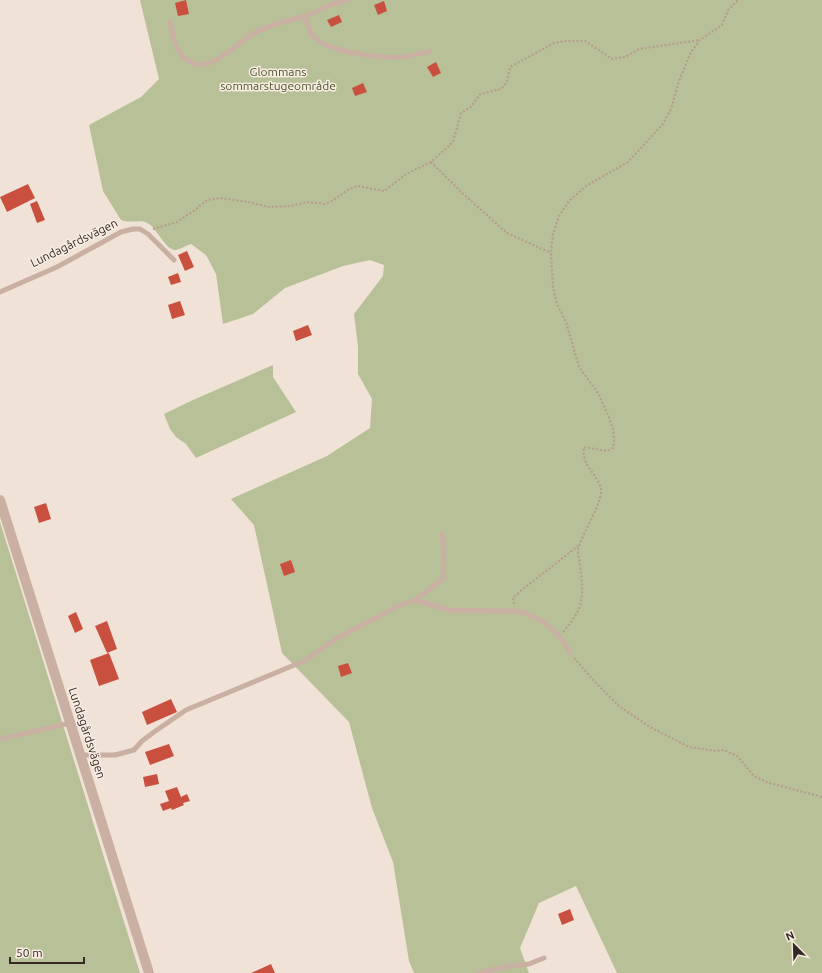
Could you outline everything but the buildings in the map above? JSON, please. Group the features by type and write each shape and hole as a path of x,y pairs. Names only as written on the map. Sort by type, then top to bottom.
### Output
{"street":[{"name":"Lundagårdsvägen","path":"0,500 150,973"}],"lane":[{"path":"170,22 175,43 182,58 196,64 212,62 248,36 263,28 304,16 336,3 348,0"},
{"path":"304,16 313,36 326,44 341,50 373,56 404,57 430,51"},
{"name":"Lundagårdsvägen","path":"0,292 57,267 120,232 140,229 146,232"},
{"path":"146,232 154,238 174,260"},
{"path":"80,755 115,755 134,750 142,741 186,710 304,661 336,639 398,606 416,600 443,579 444,552 442,534"},
{"path":"416,600 448,610 515,611 534,616 548,625 560,636 567,645 570,653"},
{"path":"0,739 70,723"},
{"path":"479,973 504,967 529,964 544,958"}],"path":[{"path":"515,611 513,598 578,546 593,516 601,490 596,479 587,466 583,453 584,447 607,451 613,448 614,440 613,429 608,415 598,393 579,367 566,322 557,304 553,287 551,253 553,234 559,216 569,201 586,186 628,162 663,124 671,109 685,64 691,52 700,40 722,25 728,10 738,0"},
{"path":"146,232 177,222 207,200 221,198 269,207 291,206 306,202 325,204 349,189 358,186 384,191 406,174 431,162 453,142 462,113 471,107 480,94 501,89 507,82 510,67 554,43 585,41 612,59 625,57 638,49 700,40"},
{"path":"431,162 506,233 551,253"},
{"path":"560,636 577,614 583,595 578,546"},
{"path":"570,653 595,682 619,706 650,727 689,747 716,751 724,750 737,756 754,776 766,782 822,797"}],"green space":[{"name":"Glommans sommarstugeområde","path":"140,0 822,0 822,973 617,973 576,886 539,903 520,948 529,973 414,973 409,961 393,862 372,808 349,722 282,653 254,525 231,499 327,456 370,428 372,399 358,374 358,347 354,314 383,276 384,265 370,260 343,266 285,288 253,314 223,324 216,274 206,255 191,244 176,250 172,249 165,244 155,230 146,222 121,220 103,191 89,125 141,97 159,79"},
{"path":"273,365 273,377 296,412 196,458 186,444 176,437 170,429 164,414"},
{"path":"0,522 105,860 140,973 0,973"}]}
